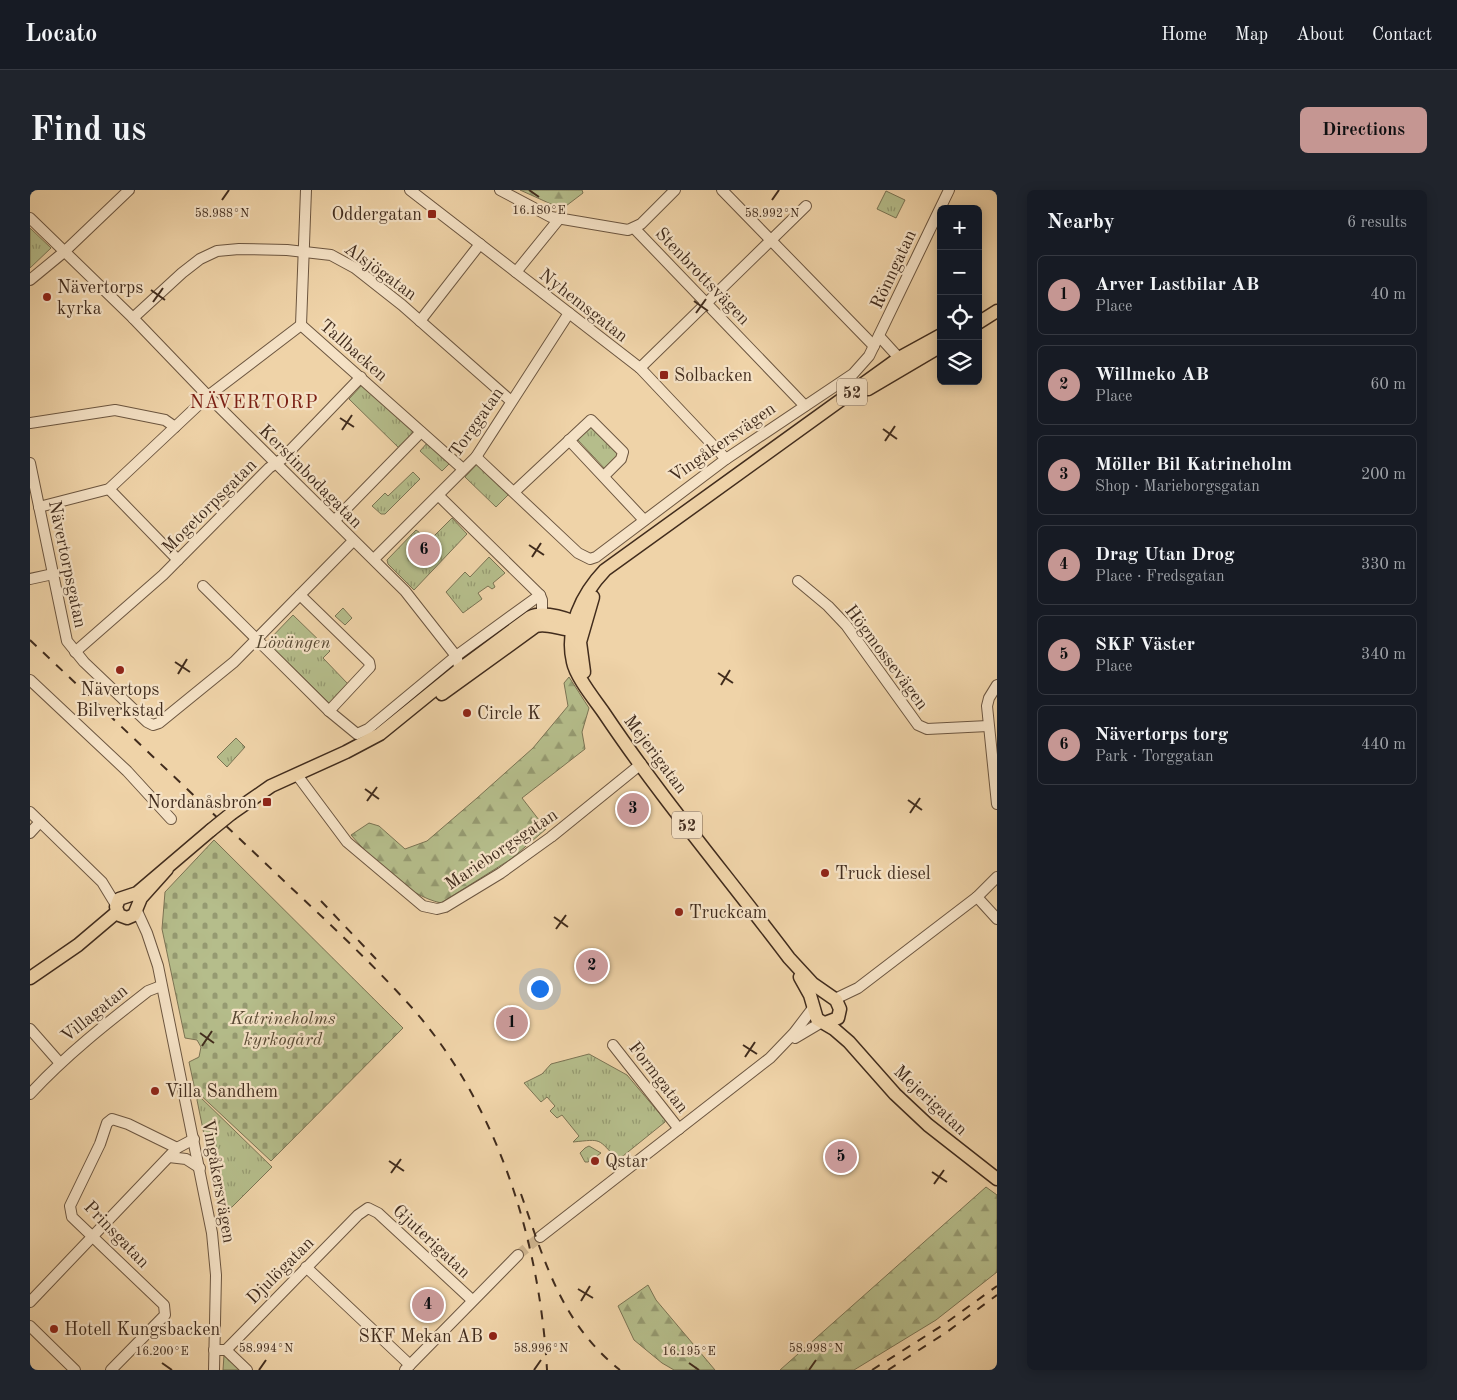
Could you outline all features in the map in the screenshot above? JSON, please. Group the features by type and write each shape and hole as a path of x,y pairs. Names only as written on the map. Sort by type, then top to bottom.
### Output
{"main road":[{"name":"Vingåkersvägen","path":"577,626 594,596 617,563 805,425 902,363 937,338"},
{"name":"Vingåkersvägen","path":"902,363 937,348"},
{"path":"31,974 82,942 126,908 167,869 232,813 271,786 297,775 324,767 370,747 460,667 530,617 577,626"},
{"name":"Mejerigatan","path":"577,626 581,656 589,688 619,736 789,958 836,1005 847,1030 867,1062"},
{"name":"Mejerigatan","path":"789,958 808,989 813,1007"},
{"path":"813,1007 819,998 836,1005 836,1019 823,1023"},
{"name":"52","path":"813,1007 815,1016 823,1023"},
{"name":"Mejerigatan","path":"823,1023 838,1032 895,1094 928,1125 997,1179"}],"street":[{"path":"30,280 64,252 128,190"},
{"name":"Tallbacken","path":"306,190 301,326 463,469"},
{"name":"Nyhemsgatan","path":"410,190 640,368 726,459"},
{"name":"Stenbrottsvägen","path":"500,190 534,210 559,219 617,229 634,228 805,406"},
{"path":"634,228 675,190"},
{"path":"722,190 874,346"},
{"name":"Rönngatan","path":"874,346 948,190"},
{"path":"640,368 806,206"},
{"name":"Kerstinbodagatan","path":"30,218 133,318 208,396 276,464 336,520 353,541 374,559 413,599 460,667"},
{"path":"516,272 559,219"},
{"path":"420,320 480,244"},
{"name":"Alsjögatan","path":"133,318 182,273 208,255 233,249 331,255 346,262 420,320 511,401"},
{"name":"Torggatan","path":"374,559 476,457 569,313"},
{"path":"39,506 109,489 208,396 301,326"},
{"name":"Rönngatan","path":"879,336 902,363"},
{"name":"Vingåkersvägen","path":"514,492 584,558 596,557 726,459 853,374 869,356 874,346"},
{"name":"Mogetorpsgatan","path":"75,652 178,560 361,377"},
{"path":"30,423 115,410 165,420 175,427"},
{"path":"476,457 514,492 591,420 621,449 623,455 604,476"},
{"path":"336,520 421,432"},
{"path":"569,440 644,520"},
{"name":"Nävertorpsgatan","path":"30,463 67,641 75,652 147,722 159,723 234,662 256,640"},
{"path":"109,489 178,560"},
{"path":"439,496 513,566 540,595 542,600 541,620"},
{"path":"256,640 353,541"},
{"path":"30,579 53,574"},
{"name":"Högmossevägen","path":"798,582 828,606 846,625 918,725 927,729 988,726"},
{"path":"203,586 351,732 362,733 460,667 540,595"},
{"path":"300,595 369,662 370,667 329,711"},
{"path":"30,680 128,771 170,819"},
{"path":"997,685 989,698 987,706 997,804"},
{"name":"Marieborgsgatan","path":"297,775 346,842 424,906 438,909 453,903 531,852 641,764"},
{"path":"30,812 126,908"},
{"path":"30,833 40,822"},
{"path":"836,1005 977,897 997,877"},
{"path":"977,897 997,919"},
{"name":"Vingåkersvägen","path":"126,908 150,942 200,1168 215,1260 214,1370"},
{"name":"Villagatan","path":"30,1094 59,1062 148,991 161,986"},
{"path":"782,1046 813,1007"},
{"path":"540,1237 782,1046 823,1023"},
{"path":"30,1029 59,1062"},
{"name":"Formgatan","path":"613,1045 679,1129"},
{"name":"Prinsgatan","path":"111,1370 165,1316 166,1311 164,1305 72,1217 70,1206 111,1120 115,1119 128,1124 177,1148"},
{"path":"30,1302 177,1148 194,1139"},
{"path":"169,1157 186,1159 200,1168"},
{"name":"Djulögatan","path":"226,1350 358,1215 369,1208"},
{"name":"Gjuterigatan","path":"369,1208 378,1213 472,1300"},
{"path":"306,1267 407,1367 518,1255"},
{"path":"30,1326 75,1370"},
{"path":"214,1350 226,1350 247,1370"}],"green space":[{"path":"520,190 582,190 583,193 562,209"},
{"path":"886,191 905,200 896,218 877,209"},
{"path":"30,228 51,248 30,268"},
{"path":"362,385 415,429 415,434 400,449 349,399"},
{"path":"593,423 623,454 606,470 577,439"},
{"path":"428,442 450,463 442,471 420,451"},
{"path":"480,461 511,492 496,507 465,477"},
{"path":"413,472 420,479 385,514 381,514 372,506 385,493 388,496"},
{"path":"452,518 467,534 414,590 388,564 387,560 416,530 430,540"},
{"path":"489,557 505,573 493,583 495,587 492,589 488,586 478,593 482,599 463,613 446,592 465,572 470,577"},
{"path":"343,608 352,618 345,625 335,616"},
{"name":"Lövängen","path":"293,615 330,651 323,658 348,684 329,703 267,642"},
{"path":"569,677 589,708 582,732 585,749 522,798 546,829 511,859 441,903 415,893 403,885 380,866 351,835 369,823 379,826 405,849 427,841 533,748 568,706 564,683"},
{"path":"236,738 245,747 227,767 217,757"},
{"name":"Katrineholms kyrkogård","path":"214,840 403,1028 271,1161 195,1090 189,1062 199,1057 201,1047 197,1040 185,1038 162,929 165,892"},
{"path":"589,1054 627,1075 665,1120 665,1122 618,1160 599,1142 590,1140 573,1142 579,1136 562,1115 557,1118 550,1111 555,1106 547,1097 541,1102 524,1083 542,1074 551,1064"},
{"path":"197,1094 272,1167 221,1218 197,1100"},
{"path":"589,1146 601,1153 585,1162 580,1153"},
{"path":"986,1187 997,1195 997,1272 936,1320 854,1370 780,1370"},
{"path":"648,1285 656,1300 715,1370 674,1370 662,1363 634,1340 618,1306"},
{"path":"224,1355 241,1370 223,1370"}],"tunnel":[{"path":"518,1255 540,1237"}],"railway":[{"path":"30,640 359,952 414,1010 444,1048 470,1090 492,1133 510,1179 524,1226 535,1274 543,1322 547,1370"},
{"path":"321,901 376,959"},
{"path":"521,1194 547,1267 569,1312 600,1352 620,1370"},
{"path":"872,1370 943,1325 997,1286"},
{"path":"888,1370 947,1332 997,1295"}],"place":[{"name":"Oddergatan","path":"432,214"},
{"name":"Nävertorps kyrka","path":"47,297"},
{"name":"Solbacken","path":"664,375"},
{"name":"Nävertorps torg","path":"424,550"},
{"name":"Nävertops Bilverkstad","path":"120,670"},
{"name":"Circle K","path":"467,713"},
{"name":"Nordanåsbron","path":"267,802"},
{"name":"Möller Bil Katrineholm","path":"633,809"},
{"name":"Truck diesel","path":"825,873"},
{"name":"Truckcam","path":"679,912"},
{"name":"Willmeko AB","path":"592,966"},
{"name":"Arver Lastbilar AB","path":"512,1023"},
{"name":"Villa Sandhem","path":"155,1091"},
{"name":"SKF Väster","path":"841,1157"},
{"name":"Qstar","path":"595,1161"},
{"name":"Drag Utan Drog","path":"428,1305"},
{"name":"Hotell Kungsbacken","path":"54,1329"},
{"name":"SKF Mekan AB","path":"493,1336"}],"district":[{"name":"NÄVERTORP","path":"254,401"}]}
